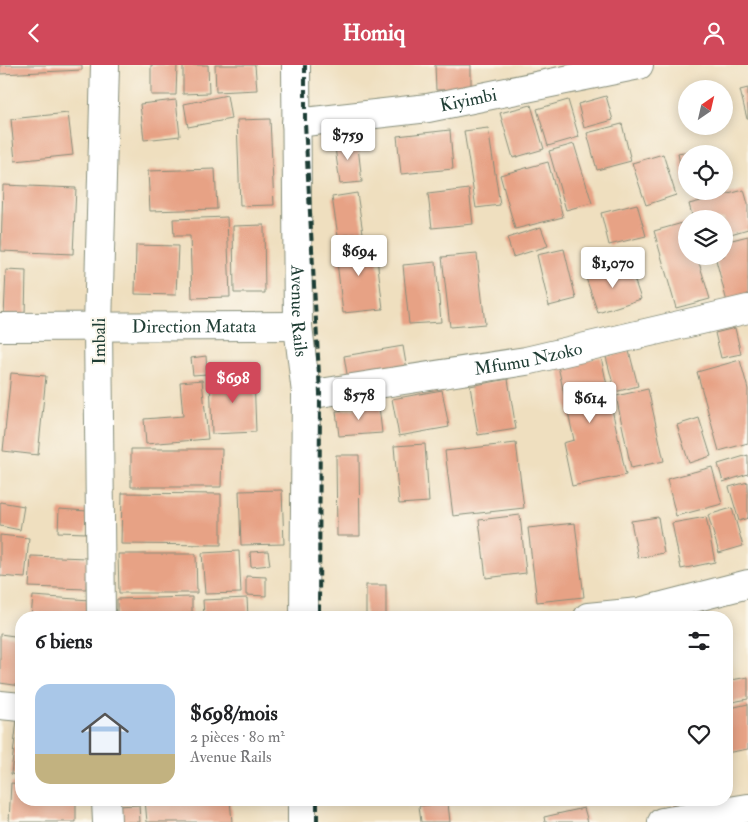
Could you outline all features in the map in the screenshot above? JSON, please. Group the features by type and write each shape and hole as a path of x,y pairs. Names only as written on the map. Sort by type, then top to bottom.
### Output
{"street":[{"name":"Imbali","path":"101,611 98,325 105,65"},
{"name":"Avenue Rails","path":"296,65 298,326 306,393 304,611"},
{"name":"Kiyimbi","path":"296,123 428,109 639,65"},
{"name":"Mfumu Nzoko","path":"306,393 320,393 526,361 748,309"},
{"name":"Direction Matata","path":"0,327 98,325 298,326"},
{"path":"642,611 748,584"},
{"path":"0,705 15,706"},
{"path":"106,806 106,822"},
{"path":"302,806 302,822"},
{"path":"662,822 748,808"}],"building":[{"path":"0,65 82,65 82,70 0,74"},
{"path":"151,65 177,65 176,95 151,95"},
{"path":"183,65 208,65 209,93 183,94"},
{"path":"215,65 255,65 257,90 216,92"},
{"path":"435,65 471,65 471,90 436,90"},
{"path":"748,88 748,119 747,119 740,90"},
{"path":"227,95 231,119 188,127 184,104"},
{"path":"606,96 613,120 584,128 578,104"},
{"path":"176,100 180,136 144,140 140,104"},
{"path":"568,100 579,137 548,146 537,109"},
{"path":"531,105 544,149 513,158 500,113"},
{"path":"68,113 73,155 15,161 11,119"},
{"path":"270,119 274,205 240,206 237,120"},
{"path":"622,124 631,161 597,170 587,133"},
{"path":"488,128 500,205 476,208 464,131"},
{"path":"450,130 453,169 401,174 397,136"},
{"path":"357,138 362,182 340,184 334,140"},
{"path":"574,144 592,203 566,210 549,151"},
{"path":"663,154 676,195 646,205 632,163"},
{"path":"548,162 563,217 515,229 500,175"},
{"path":"215,169 217,209 150,211 148,171"},
{"path":"3,185 76,188 73,254 1,251"},
{"path":"469,189 473,224 432,228 428,194"},
{"path":"744,190 748,204 748,229 733,233 733,210 691,210 689,204 705,200 733,200 733,193"},
{"path":"357,193 363,233 338,236 332,197"},
{"path":"637,204 646,236 609,245 601,213"},
{"path":"227,217 230,297 192,298 190,236 174,236 173,219"},
{"path":"678,224 678,265 700,265 710,299 676,308 654,231"},
{"path":"264,225 265,293 234,293 233,226"},
{"path":"541,227 548,246 513,257 507,238"},
{"path":"748,236 748,297 727,302 717,265 733,265 733,240"},
{"path":"375,241 383,309 343,313 335,245"},
{"path":"136,245 178,246 176,295 135,294"},
{"path":"564,249 576,299 549,306 537,255"},
{"path":"477,254 485,324 450,327 442,257"},
{"path":"436,262 441,322 409,324 403,265"},
{"path":"629,264 641,299 598,313 586,278"},
{"path":"6,270 26,271 25,316 4,316"},
{"path":"735,328 741,354 721,358 715,333"},
{"path":"403,346 407,370 348,380 344,356"},
{"path":"629,351 638,386 615,392 606,357"},
{"path":"206,356 207,374 193,375 191,358"},
{"path":"601,357 626,475 572,486 563,443 574,440 558,366"},
{"path":"740,360 748,389 748,443 719,451 697,372"},
{"path":"11,373 46,376 38,455 3,451"},
{"path":"254,375 256,432 212,434 210,376"},
{"path":"508,379 516,429 478,435 470,386"},
{"path":"202,380 208,439 146,444 144,419 183,416 180,382"},
{"path":"648,389 664,461 631,468 616,396"},
{"path":"442,390 449,427 399,436 392,399"},
{"path":"379,406 382,433 339,436 336,411"},
{"path":"699,418 711,456 689,463 677,425"},
{"path":"516,443 524,508 453,516 445,451"},
{"path":"425,444 429,502 399,504 394,446"},
{"path":"131,449 222,449 221,487 131,487"},
{"path":"336,455 359,455 360,536 337,536"},
{"path":"748,455 748,474 723,482 718,464"},
{"path":"712,467 722,504 676,516 667,479"},
{"path":"748,482 748,518 739,521 729,487"},
{"path":"282,490 284,544 241,545 239,491"},
{"path":"122,493 221,494 221,545 121,544"},
{"path":"0,502 24,506 20,530 0,526"},
{"path":"732,508 743,546 719,553 708,515"},
{"path":"59,509 87,511 86,533 58,532"},
{"path":"520,515 526,573 486,578 479,520"},
{"path":"658,517 664,553 638,558 631,521"},
{"path":"706,517 715,562 681,569 672,523"},
{"path":"575,523 584,597 537,602 528,528"},
{"path":"0,535 29,538 25,578 0,576"},
{"path":"239,551 241,593 205,594 202,553"},
{"path":"268,551 270,565 251,567 250,552"},
{"path":"118,554 196,554 197,593 119,593"},
{"path":"31,556 87,558 86,589 29,587"},
{"path":"246,576 266,577 266,596 246,595"},
{"path":"366,585 386,585 386,611 366,611"},
{"path":"33,596 90,600 89,611 32,611"},
{"path":"192,597 192,611 117,611 117,599"},
{"path":"247,598 248,611 204,611 203,600"},
{"path":"0,634 15,636 15,685 0,683"},
{"path":"748,677 748,699 733,702 733,680"},
{"path":"748,704 748,749 733,752 733,707"},
{"path":"15,737 15,775 11,774"},
{"path":"11,783 15,783 15,806 76,806 76,822 9,822"},
{"path":"115,806 139,806 140,822 116,822"},
{"path":"146,806 231,806 232,822 147,822"},
{"path":"419,806 448,806 450,822 421,822"},
{"path":"674,806 692,806 675,811"},
{"path":"584,808 588,822 545,822 544,817"}],"railway":[{"path":"305,65 305,123 320,393 319,611"},
{"path":"317,806 317,822"}]}
